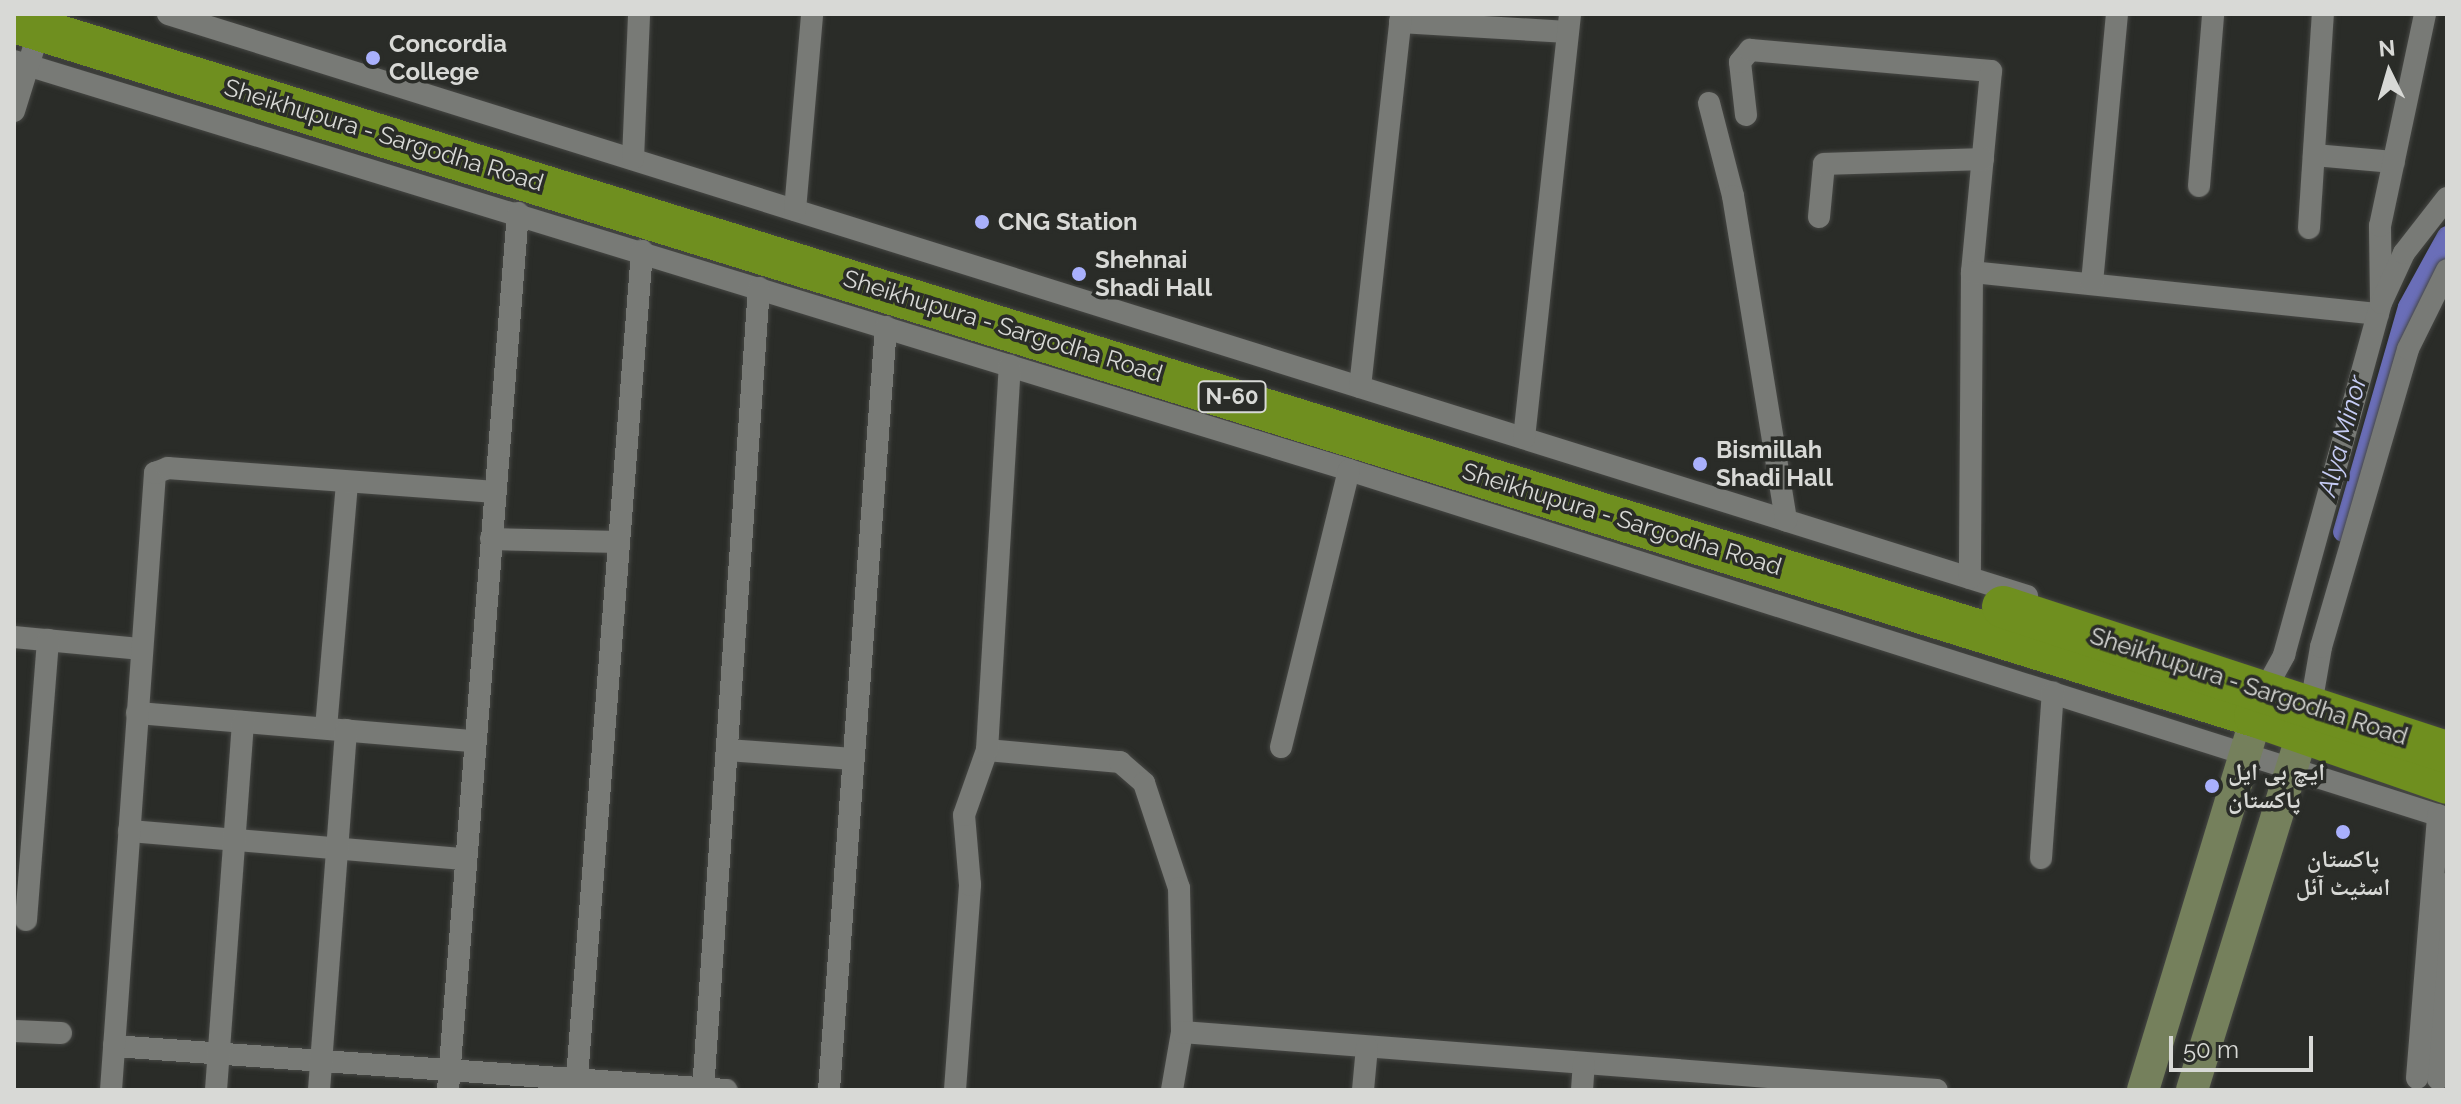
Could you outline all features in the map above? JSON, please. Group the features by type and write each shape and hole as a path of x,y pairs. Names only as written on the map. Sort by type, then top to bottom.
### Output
{"highway":[{"name":"Sheikhupura - Sargodha Road","path":"79,14 2306,725 2447,752"},
{"name":"Sheikhupura - Sargodha Road","path":"28,38 2259,708"},
{"name":"Sheikhupura - Sargodha Road","path":"2306,725 2444,805"}],"street":[{"path":"168,14 1970,578 2259,708"},
{"path":"633,159 639,14"},
{"path":"795,210 812,14"},
{"path":"2092,283 2117,14"},
{"path":"2199,186 2213,14"},
{"path":"2309,228 2323,14"},
{"path":"2143,1090 2379,309 2380,226 2425,14"},
{"path":"1360,387 1400,18 1569,23 1524,438"},
{"path":"14,111 28,38 518,213 2053,692 2259,708"},
{"path":"1746,115 1740,62 1750,50 1986,65 1983,159 1972,272 1970,578"},
{"path":"1709,103 1733,196 1786,521"},
{"path":"2314,155 2394,162"},
{"path":"1819,217 1824,164 1983,159"},
{"path":"2379,309 2443,212"},
{"path":"449,1080 472,741 518,213"},
{"path":"576,1085 642,251"},
{"path":"2192,1090 2306,725 2408,349 2447,270"},
{"path":"1972,272 2379,309"},
{"path":"114,1046 321,1060 449,1080 711,1090 727,750 759,288"},
{"path":"829,1090 886,327"},
{"path":"955,1090 970,885 964,815 987,750 1010,366"},
{"path":"1281,747 1349,470"},
{"path":"111,1090 141,649 157,471 495,492"},
{"path":"319,1090 336,848 336,729 347,482"},
{"path":"491,539 619,542"},
{"path":"14,637 141,649"},
{"path":"26,920 48,640"},
{"path":"2041,858 2053,692"},
{"path":"137,713 472,741"},
{"path":"216,1090 243,722"},
{"path":"2306,725 2447,731"},
{"path":"727,750 854,759"},
{"path":"987,750 1108,760 1137,774 1159,815 1179,888 1182,1032 1172,1090"},
{"path":"2427,1083 2446,895 2436,880 2444,805"},
{"path":"129,831 465,859"},
{"path":"14,1031 61,1033"},
{"path":"1182,1032 1937,1090"},
{"path":"1363,1090 1367,1047"},
{"path":"1582,1090 1584,1064"}],"waterway":[{"name":"Alya Minor","path":"2343,532 2408,307 2447,236"}],"place":[{"name":"Concordia College","path":"373,58"},
{"name":"CNG Station","path":"982,222"},
{"name":"Shehnai Shadi Hall","path":"1079,274"},
{"name":"Bismillah Shadi Hall","path":"1700,464"},
{"name":"ایچ بی ایل پاکستان","path":"2212,786"},
{"name":"پاکستان اسٹیٹ آئل","path":"2343,832"}]}
